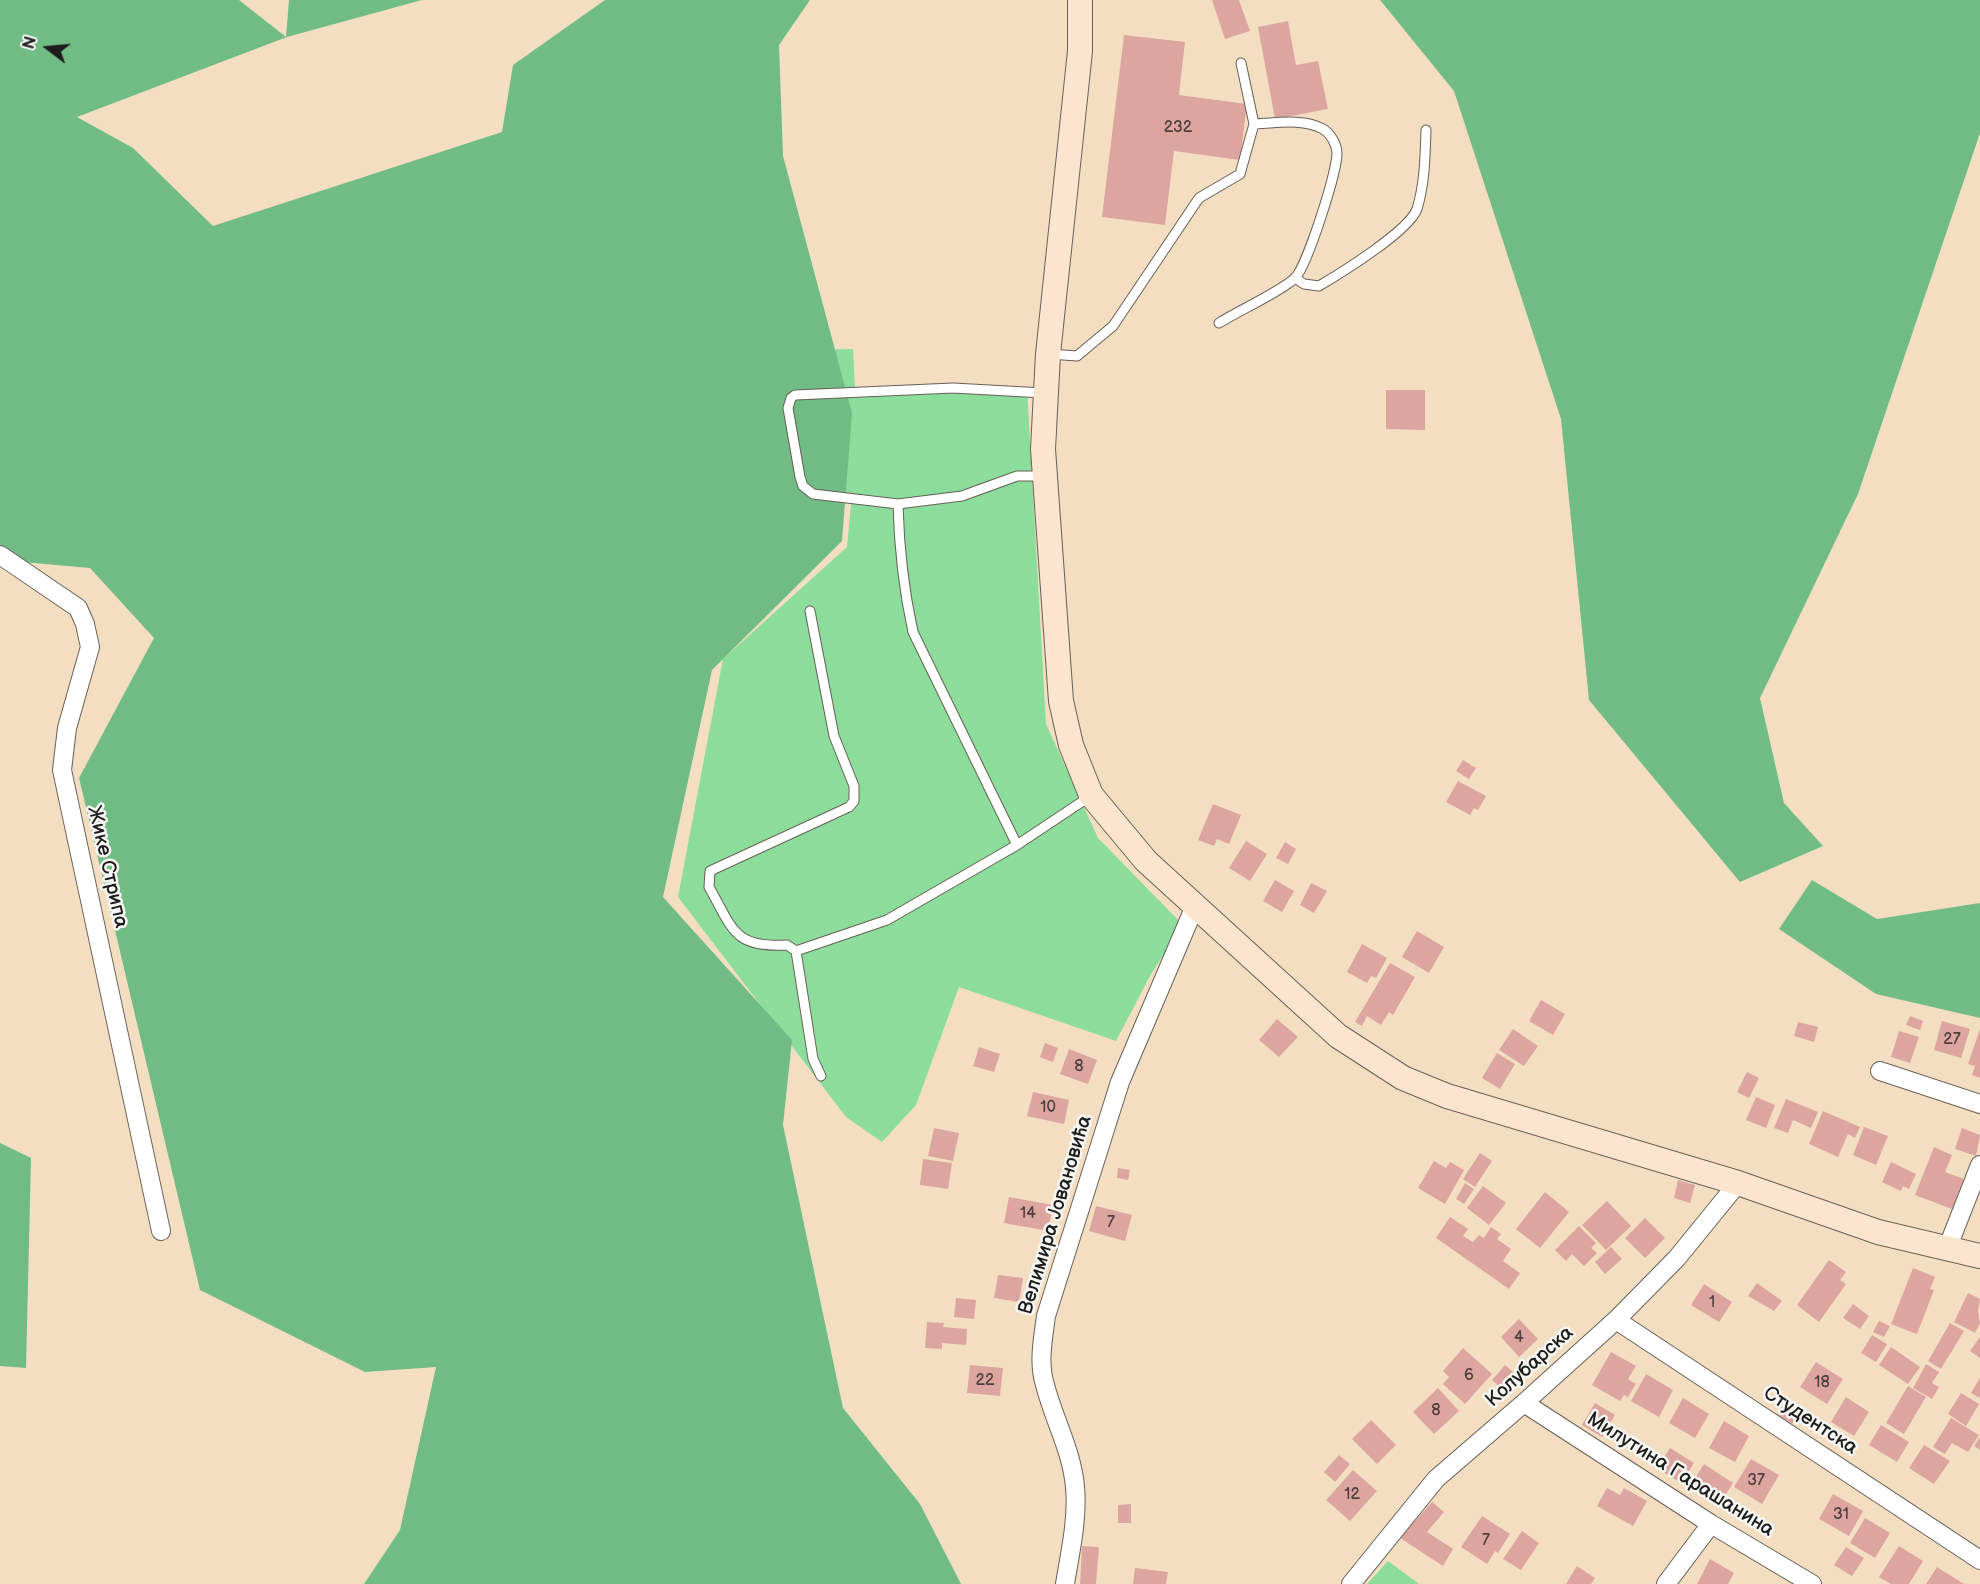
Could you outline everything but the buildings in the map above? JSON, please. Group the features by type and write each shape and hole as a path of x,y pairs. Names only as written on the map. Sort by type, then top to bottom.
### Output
{"main road":[{"path":"1080,0 1080,51 1048,354 1043,449 1061,701 1071,745 1091,795 1146,861 1338,1036 1403,1078 1447,1096 1738,1183 1878,1232 1980,1256"}],"street":[{"name":"Жике Стрипа","path":"0,555 78,608 85,624 90,647 67,728 62,770 161,1231"},
{"name":"Велимира Јовановића","path":"1065,1584 1075,1518 1076,1488 1069,1453 1044,1383 1041,1352 1046,1316 1120,1082 1195,906"},
{"path":"1880,1071 1980,1104"},
{"path":"1947,1249 1980,1165"},
{"name":"Колубарска","path":"1351,1584 1436,1479 1616,1320 1677,1258 1738,1183"},
{"name":"Студентска","path":"1616,1320 1980,1560"},
{"name":"Милутина Гарашанина","path":"1524,1403 1711,1524 1812,1584"},
{"path":"1666,1584 1711,1524"}],"lane":[{"path":"1048,354 1077,356 1113,326 1199,198 1240,174 1254,124 1241,63"},
{"path":"1219,323 1294,278 1306,258 1334,173 1337,152 1334,140 1323,129 1302,123 1254,124"},
{"path":"1294,278 1304,284 1319,286 1397,234 1416,211 1424,178 1426,130"},
{"path":"1046,393 953,388 795,395 791,398 788,408 800,477 809,493 898,504 962,496 1017,476 1046,476"},
{"path":"898,504 897,520 901,538 907,604 913,632 1017,845"},
{"path":"810,611 834,736 854,786 855,801 849,807 710,871 707,878 709,887 735,933 748,943 765,946 787,945 796,951 813,1059 821,1076"},
{"path":"796,951 887,920 1017,845 1091,795"}],"green space":[{"path":"0,0 239,0 286,37 289,0 422,0 287,37 77,117 133,148 213,226 502,132 513,65 605,0 810,0 779,45 783,156 852,413 842,541 712,670 663,897 792,1040 783,1125 843,1408 920,1504 961,1584 364,1584 400,1530 436,1367 365,1372 200,1290 79,778 154,638 90,568 0,560"},
{"path":"1380,0 1980,0 1980,133 1858,494 1760,698 1784,803 1823,846 1740,882 1589,700 1561,419 1454,91"},
{"path":"853,349 855,388 1027,388 1046,724 1098,838 1183,925 1151,974 1116,1041 959,987 916,1105 882,1142 846,1117 678,897 723,659 847,547 852,494 806,491 783,350"},
{"path":"1812,880 1877,919 1980,903 1980,1018 1876,994 1779,929"},
{"path":"0,1143 31,1158 26,1368 0,1366"},
{"path":"1388,1561 1419,1584 1367,1584"}]}
